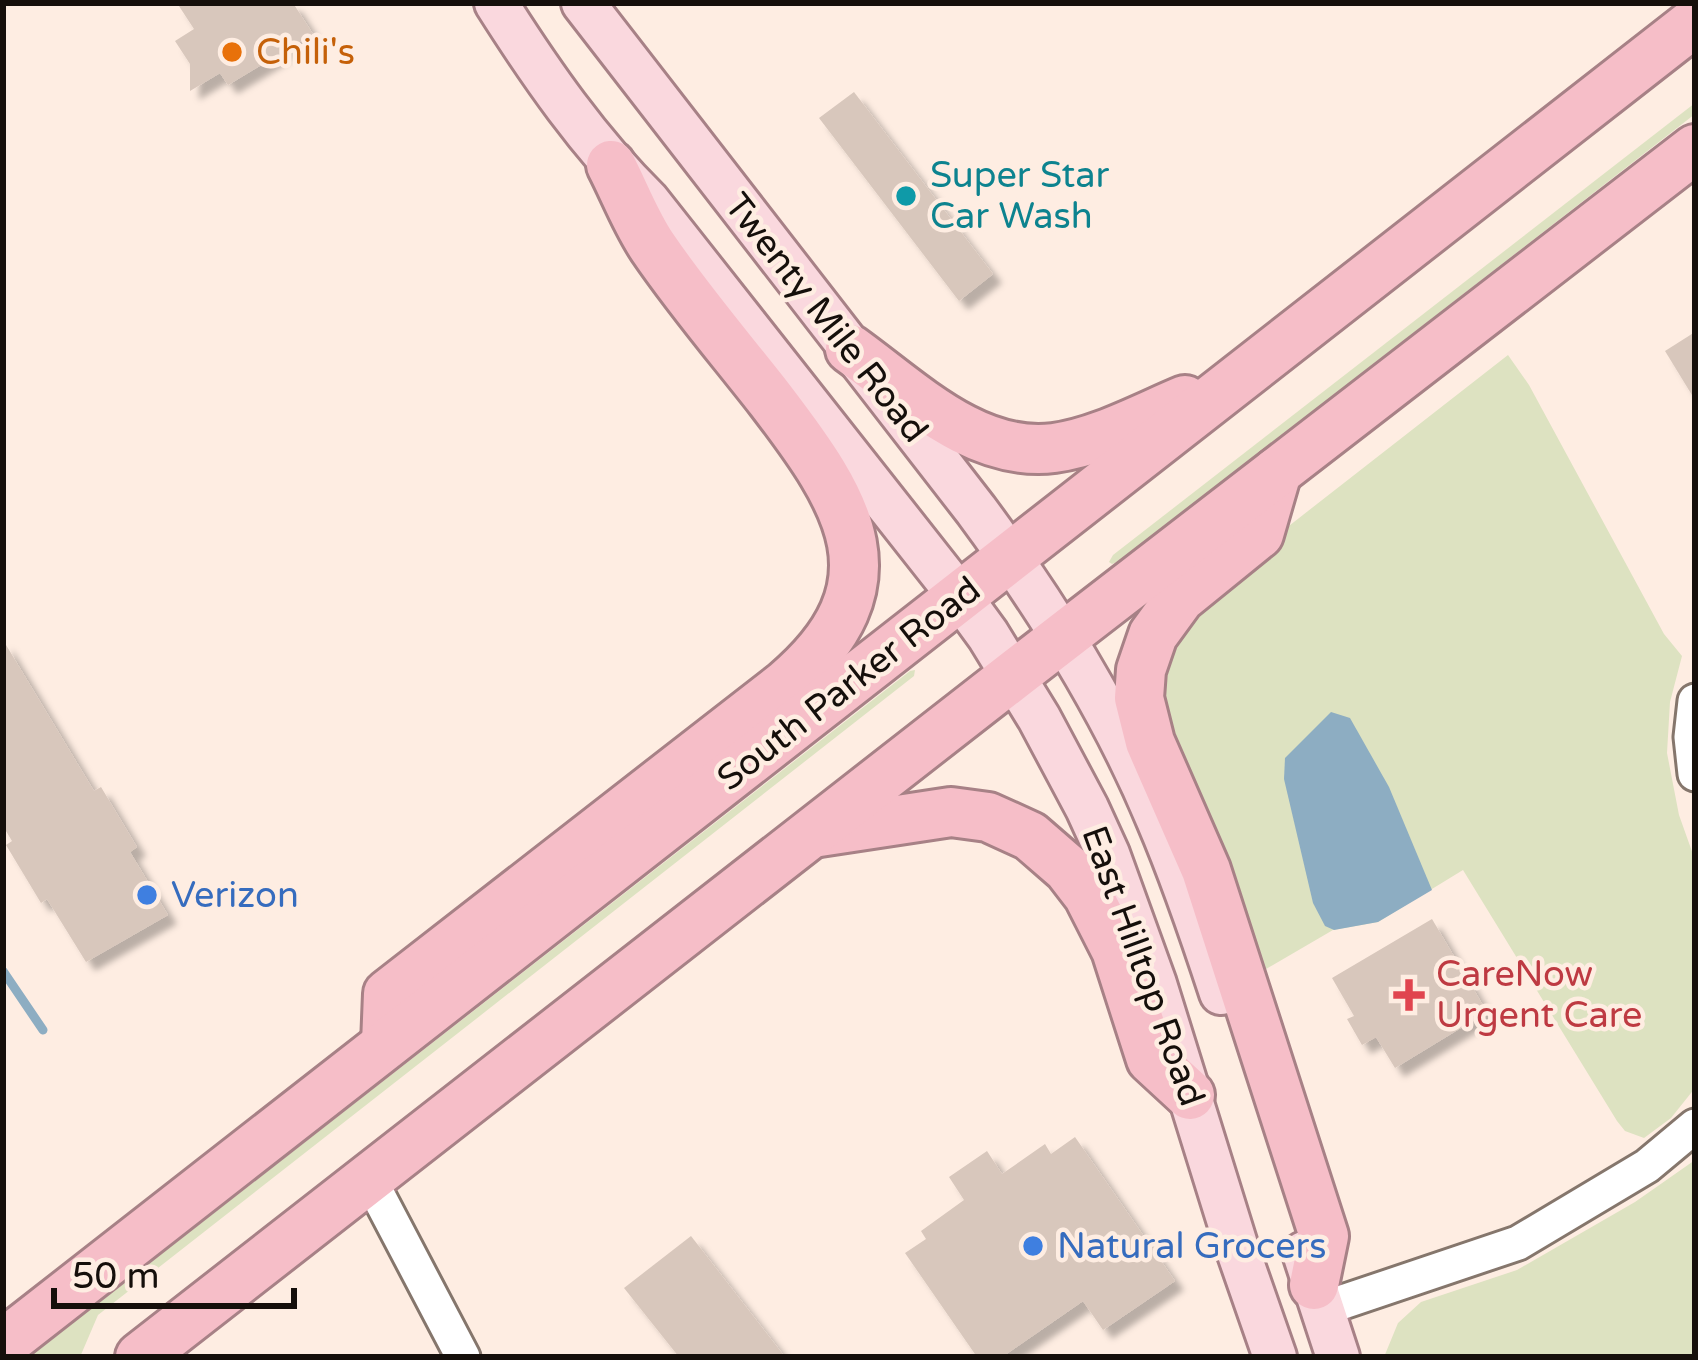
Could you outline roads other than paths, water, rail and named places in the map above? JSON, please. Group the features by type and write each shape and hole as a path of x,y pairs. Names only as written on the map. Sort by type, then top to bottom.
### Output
{"highway":[{"name":"South Parker Road","path":"3,1345 1695,22"},
{"path":"140,1357 1695,149"},
{"path":"386,1044 388,994 785,685 819,655 847,608 852,550 837,495 805,444 651,244 611,165"},
{"path":"850,349 965,430 1000,445 1035,449 1072,444 1115,429 1250,372"},
{"path":"1277,472 1258,534 1180,598 1153,635 1141,670 1139,698 1150,742 1205,870 1324,1236 1318,1297"},
{"path":"814,832 952,812 988,817 1030,836 1068,869 1088,895 1116,950 1151,1059 1190,1095"}],"main road":[{"name":"Twenty Mile Road","path":"496,3 611,165 648,201 961,598"},
{"name":"Twenty Mile Road","path":"583,3 1012,558 1064,637"},
{"name":"East Hilltop Road","path":"961,598 1014,675 1108,854 1275,1357"},
{"name":"East Hilltop Road","path":"1064,637 1143,785 1170,848 1338,1357"}],"street":[{"path":"1695,701 1691,737 1695,774"},
{"path":"1318,1297 1518,1243 1647,1166 1695,1126"},
{"path":"369,1178 464,1357"}],"water":[{"path":"1331,712 1350,718 1389,787 1432,890 1378,922 1334,930 1325,926 1313,903 1284,779 1285,758"}],"waterway":[{"path":"3,971 43,1030"}],"place":[{"name":"Chili's","path":"232,52"},
{"name":"Super Star Car Wash","path":"906,196"},
{"name":"Verizon","path":"147,895"},
{"name":"CareNow Urgent Care","path":"1409,995"},
{"name":"Natural Grocers","path":"1033,1246"}]}
